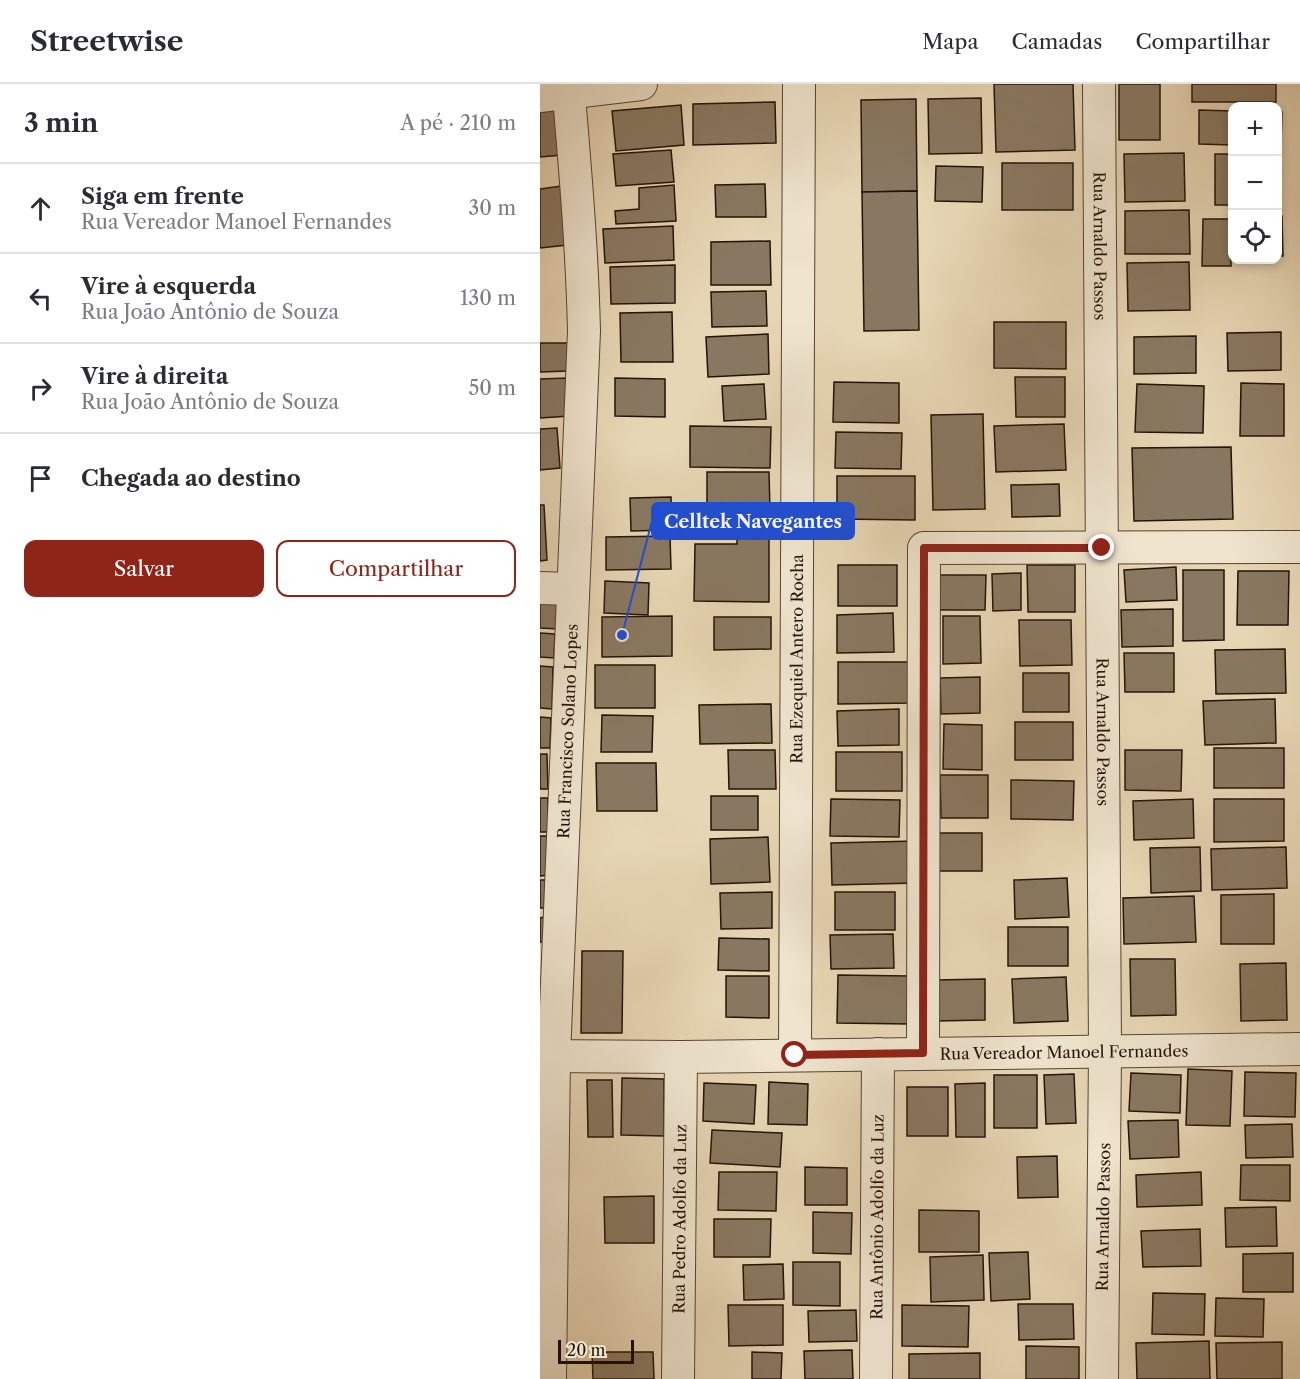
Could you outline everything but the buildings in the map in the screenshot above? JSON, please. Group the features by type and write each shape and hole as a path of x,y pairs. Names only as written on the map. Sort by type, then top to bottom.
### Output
{"street":[{"path":"559,91 641,84"},
{"name":"Rua Ezequiel Antero Rocha","path":"795,1055 799,84"},
{"name":"Rua Arnaldo Passos","path":"1099,84 1105,1051 1102,1379"},
{"name":"Rua Francisco Solano Lopes","path":"550,1379 547,1056 573,589 584,331 583,261 574,143 559,91"},
{"path":"923,1053 924,548 1300,547"},
{"path":"540,588 573,589"},
{"name":"Rua Vereador Manoel Fernandes","path":"547,1056 681,1057 1300,1049"},
{"name":"Rua Antônio Adolfo da Luz","path":"876,1379 878,1054"},
{"name":"Rua Pedro Adolfo da Luz","path":"678,1379 681,1057"}],"place":[{"name":"Celltek Navegantes","path":"622,635"}],"route":[{"path":"795,1055 923,1053 924,548 1102,548"}]}
